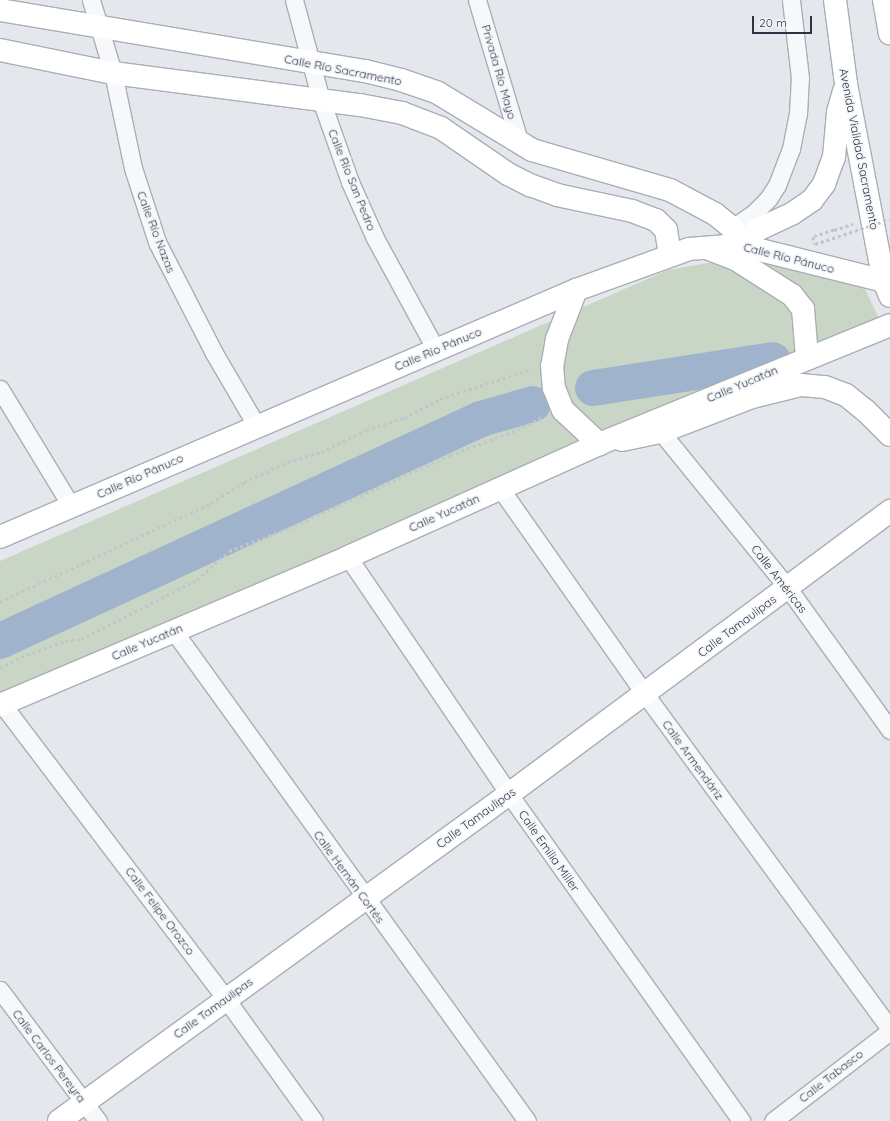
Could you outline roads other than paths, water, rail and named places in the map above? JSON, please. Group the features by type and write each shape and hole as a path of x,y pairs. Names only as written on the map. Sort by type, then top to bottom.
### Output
{"main road":[{"name":"Avenida Vialidad Sacramento","path":"834,0 846,84 888,286"},
{"path":"884,0 890,33"},
{"name":"Calle Río Sacramento","path":"0,10 365,71 438,93 472,112 520,144 555,159 670,190 715,214 736,236"},
{"path":"0,50 113,73 321,100 395,112 420,119 441,128 508,174 530,185 557,195 648,216 666,230 670,256"},
{"path":"736,236 757,230 781,220 812,200 824,184 834,157 838,112 846,84"},
{"name":"Calle Río Pánuco","path":"0,537 576,290 670,256 736,236 888,286"},
{"path":"702,247 737,260 792,295 803,309 808,357"},
{"path":"576,290 557,339 552,366 554,388 563,410 599,444 661,432 752,397 801,385 825,387 846,395 866,411 890,435"},
{"name":"Calle Yucatán","path":"1,704 348,557 599,444 890,324"},
{"name":"Calle Tamaulipas","path":"59,1121 509,794 890,511"}],"street":[{"name":"Calle Río Nazas","path":"91,0 113,73 133,168 157,242 207,340 256,426"},
{"name":"Calle Río San Pedro","path":"294,0 312,62 321,100 350,182 375,238 436,350"},
{"name":"Privada Río Mayo","path":"477,0 520,144"},
{"path":"736,236 768,199 777,185 791,149 798,114 800,78 791,0"},
{"path":"0,389 71,506"},
{"name":"Calle Américas","path":"661,432 788,588 890,730"},
{"name":"Calle Armendáriz","path":"500,488 645,694 890,1030"},
{"name":"Calle Emilia Miller","path":"348,557 509,794 741,1121"},
{"name":"Calle Hernán Cortés","path":"173,630 365,899 527,1121"},
{"name":"Calle Felipe Orozco","path":"1,704 226,999 314,1121"},
{"name":"Calle Carlos Pereyra","path":"0,990 98,1121"},
{"name":"Calle Tabasco","path":"773,1121 890,1030"}],"waterway":[{"path":"593,388 773,360"},
{"path":"0,641 481,419 533,404"}]}
